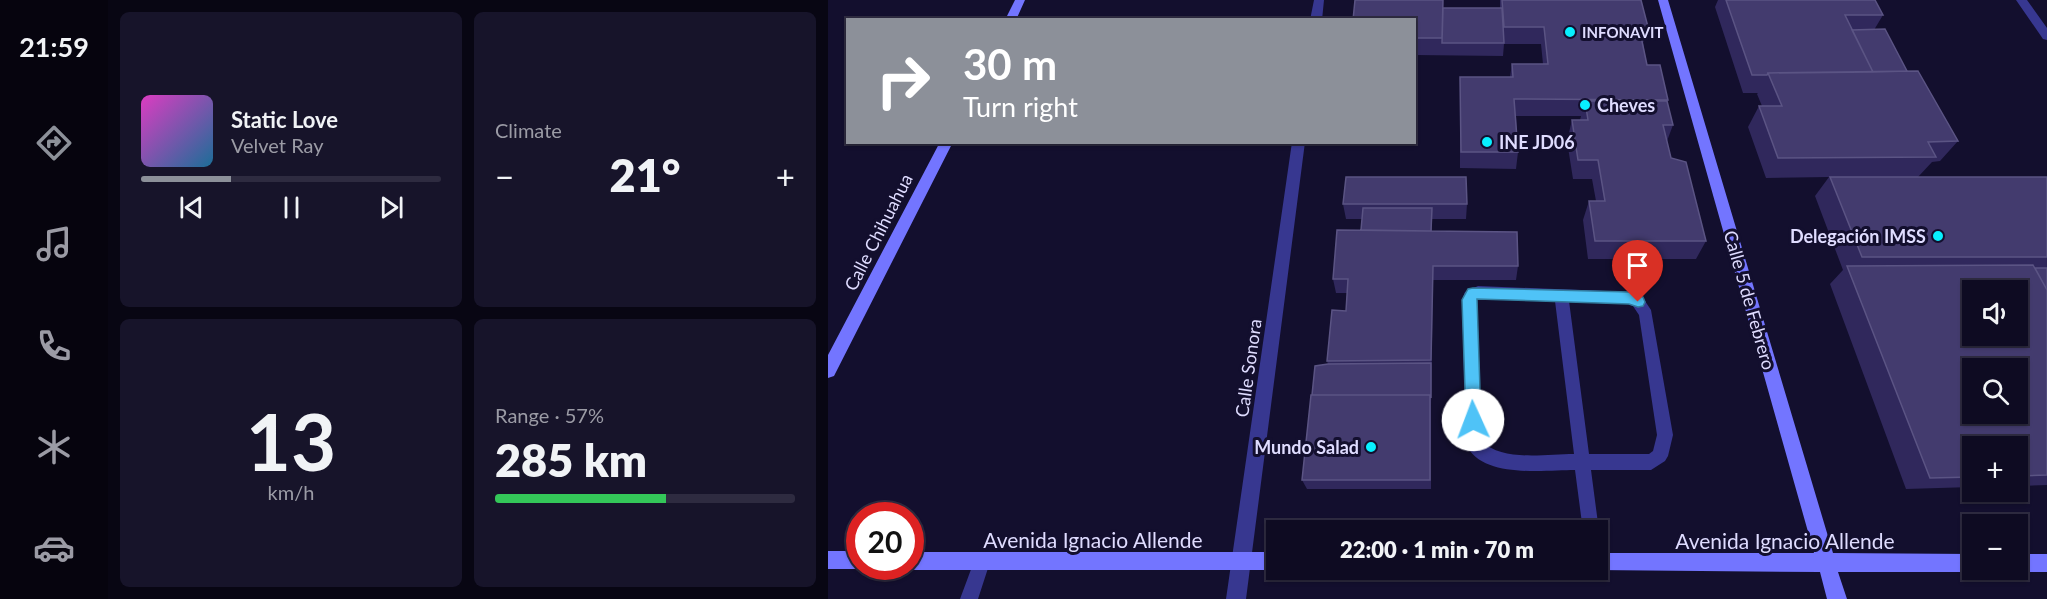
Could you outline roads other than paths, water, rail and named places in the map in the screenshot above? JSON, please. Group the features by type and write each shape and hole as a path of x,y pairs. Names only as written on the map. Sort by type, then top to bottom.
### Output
{"street":[{"path":"1011,18 1020,0"},
{"path":"1316,18 1319,0"},
{"name":"Calle 5 de Febrero","path":"1663,0 1837,599"},
{"path":"2021,0 2047,36"},
{"name":"Calle Chihuahua","path":"828,371 946,144"},
{"name":"Calle Sonora","path":"1236,599 1299,144"},
{"path":"828,560 846,560"},
{"name":"Avenida Ignacio Allende","path":"924,561 1266,561"},
{"name":"Avenida Ignacio Allende","path":"1608,562 1962,563"},
{"path":"2028,563 2047,563"}],"lane":[{"path":"1478,292 1561,294 1630,298 1643,306 1665,435 1660,456 1651,462 1582,462 1504,462 1489,458 1474,444 1470,296 1478,292"},
{"path":"1561,294 1590,520"},
{"path":"969,599 982,562"}],"place":[{"name":"INFONAVIT","path":"1570,32"},
{"name":"Cheves","path":"1585,105"},
{"name":"INE JD06","path":"1487,142"},
{"name":"Delegación IMSS","path":"1938,236"},
{"name":"Mundo Salad","path":"1371,447"}]}
